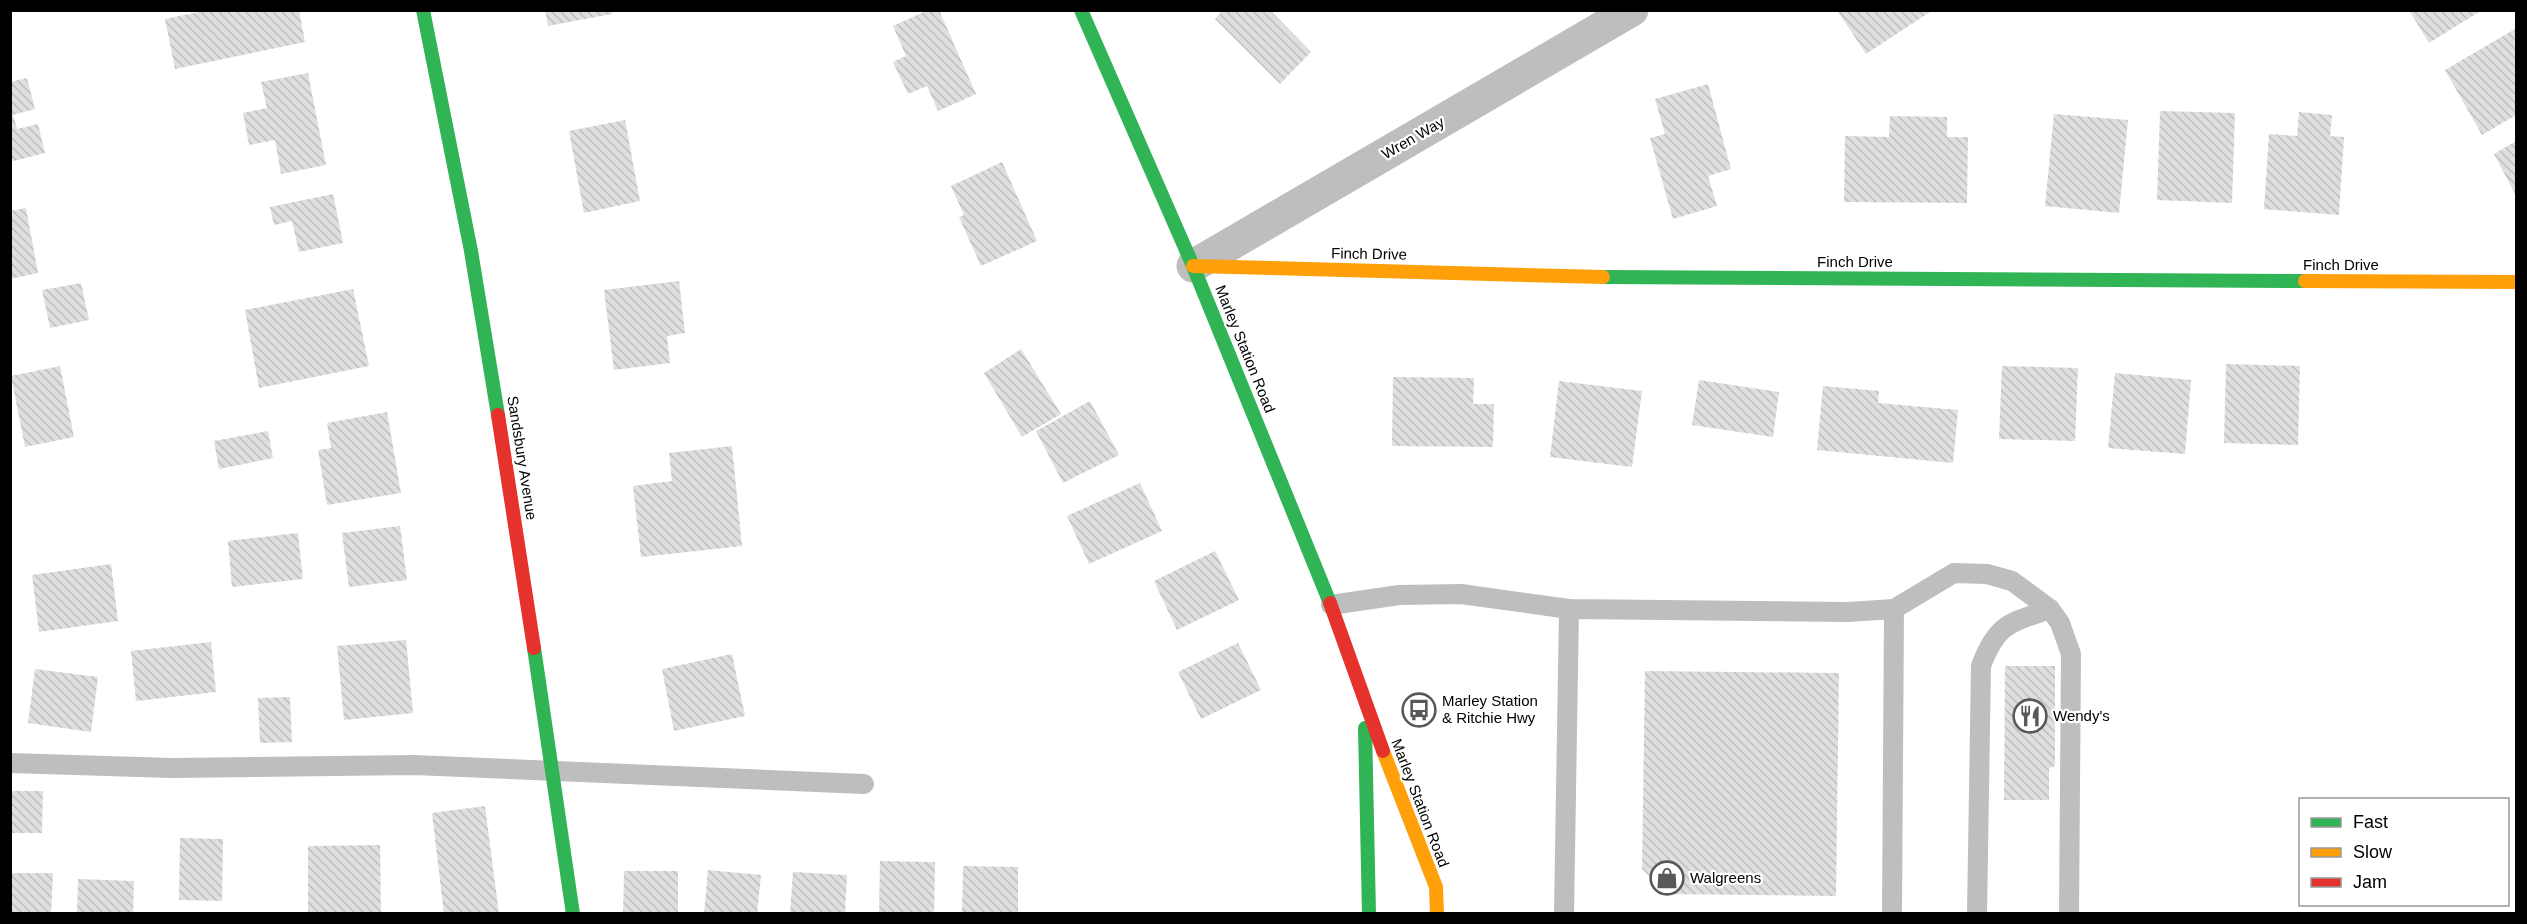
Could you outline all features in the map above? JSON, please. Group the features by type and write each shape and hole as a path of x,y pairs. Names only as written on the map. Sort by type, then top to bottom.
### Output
{"street":[{"name":"Sandsbury Avenue","path":"423,10 472,263 513,502 573,914"},
{"name":"Marley Station Road","path":"1081,10 1193,266 1331,605 1365,705 1436,887 1437,914"},
{"name":"Wren Way","path":"1193,266 1632,10"},
{"name":"Finch Drive","path":"1193,266 1610,277 2517,282"},
{"name":"Marley Station Road","path":"1365,705 1369,914"}],"lane":[{"path":"1331,605 1399,595 1461,594 1569,609 1848,612 1893,609 1954,573 1987,574 2012,581 2050,609 2060,623 2071,654 2069,914"},
{"path":"1564,914 1569,609"},
{"path":"1892,914 1893,609"},
{"path":"1977,914 1981,666 1989,643 2006,625 2050,609"},
{"path":"10,763 171,768 414,765 864,784"}],"building":[{"path":"208,10 299,10 305,42 175,69 165,19"},
{"path":"545,10 611,10 612,14 548,26"},
{"path":"928,10 939,10 976,94 938,111 927,86 908,94 893,62 906,56 893,26"},
{"path":"1223,10 1270,10 1311,52 1280,84 1215,19"},
{"path":"1837,10 1933,10 1866,54"},
{"path":"2409,10 2482,10 2429,43"},
{"path":"2515,29 2516,115 2482,135 2445,70"},
{"path":"308,73 326,165 281,174 275,140 249,145 243,113 267,108 261,82"},
{"path":"27,78 35,109 13,115 17,129 38,124 45,153 10,162 10,82"},
{"path":"1708,84 1731,169 1708,176 1717,206 1673,219 1650,138 1665,134 1655,99"},
{"path":"2160,111 2235,113 2232,203 2157,200"},
{"path":"2299,112 2332,115 2330,136 2344,137 2339,215 2264,209 2269,134 2297,136"},
{"path":"2054,114 2128,120 2119,213 2045,206"},
{"path":"1890,116 1947,117 1947,137 1968,137 1967,203 1844,202 1845,136 1889,137"},
{"path":"625,120 640,201 584,213 569,131"},
{"path":"2516,141 2516,196 2494,154"},
{"path":"1002,162 1037,241 981,266 959,217 964,215 951,186"},
{"path":"333,194 343,243 299,252 292,221 274,225 270,207"},
{"path":"26,208 38,273 10,279 10,211"},
{"path":"679,281 685,333 667,336 670,363 614,370 604,290"},
{"path":"81,283 89,320 50,328 42,290"},
{"path":"353,289 369,366 259,388 245,310"},
{"path":"1021,349 1061,414 1022,437 984,373"},
{"path":"2226,364 2300,366 2298,445 2224,443"},
{"path":"60,366 74,437 25,447 11,376"},
{"path":"2002,366 2078,368 2075,441 1999,439"},
{"path":"2115,373 2191,380 2185,454 2108,448"},
{"path":"1393,377 1474,378 1473,404 1494,404 1493,447 1392,446"},
{"path":"1699,380 1779,392 1773,437 1692,425"},
{"path":"1559,381 1642,391 1632,467 1550,457"},
{"path":"1823,386 1879,391 1878,403 1958,410 1953,463 1817,450"},
{"path":"1090,401 1119,455 1063,483 1036,431"},
{"path":"387,412 401,493 327,505 318,450 331,448 327,423"},
{"path":"268,431 273,458 219,469 214,441"},
{"path":"732,446 742,546 641,557 633,486 672,481 669,453"},
{"path":"1140,483 1162,531 1089,564 1067,516"},
{"path":"400,526 407,580 349,587 342,533"},
{"path":"298,533 303,579 232,587 228,541"},
{"path":"1215,551 1239,600 1177,630 1154,581"},
{"path":"111,564 118,621 39,632 32,575"},
{"path":"406,640 413,713 344,720 337,646"},
{"path":"211,642 216,692 136,701 131,651"},
{"path":"1238,643 1261,690 1201,719 1178,672"},
{"path":"732,654 745,716 674,731 662,669"},
{"name":"Wendy's","path":"2005,666 2055,666 2055,766 2049,768 2049,800 2004,800"},
{"path":"35,669 98,677 91,732 28,723"},
{"path":"1645,671 1839,673 1836,896 1667,894 1642,869"},
{"path":"290,697 292,742 260,743 258,698"},
{"path":"10,791 43,791 42,833 10,833"},
{"path":"485,806 499,914 444,914 432,813"},
{"path":"180,838 223,839 222,901 179,900"},
{"path":"380,845 381,914 308,914 308,846"},
{"path":"880,861 935,862 934,914 879,914"},
{"path":"963,866 1018,867 1018,914 962,914"},
{"path":"708,870 761,875 757,914 704,914"},
{"path":"624,871 678,871 678,914 623,914"},
{"path":"793,872 847,875 845,914 790,914"},
{"path":"10,873 53,873 51,914 10,914"},
{"path":"78,879 134,881 133,914 77,914"}],"traffic: fast":[{"path":"423,10 471,251 498,415"},
{"path":"1081,10 1193,266 1330,603"},
{"path":"1603,277 2305,281"},
{"path":"534,648 573,914"},
{"path":"1365,728 1369,914"}],"traffic: slow":[{"path":"1193,266 1603,277"},
{"path":"2305,281 2516,282"},
{"path":"1383,751 1436,887 1437,914"}],"traffic: jam":[{"path":"498,415 534,648"},
{"path":"1330,603 1383,751"}],"place":[{"name":"Marley Station & Ritchie Hwy","path":"1419,710"},
{"name":"Wendy's","path":"2030,716"},
{"name":"Walgreens","path":"1667,878"}]}
